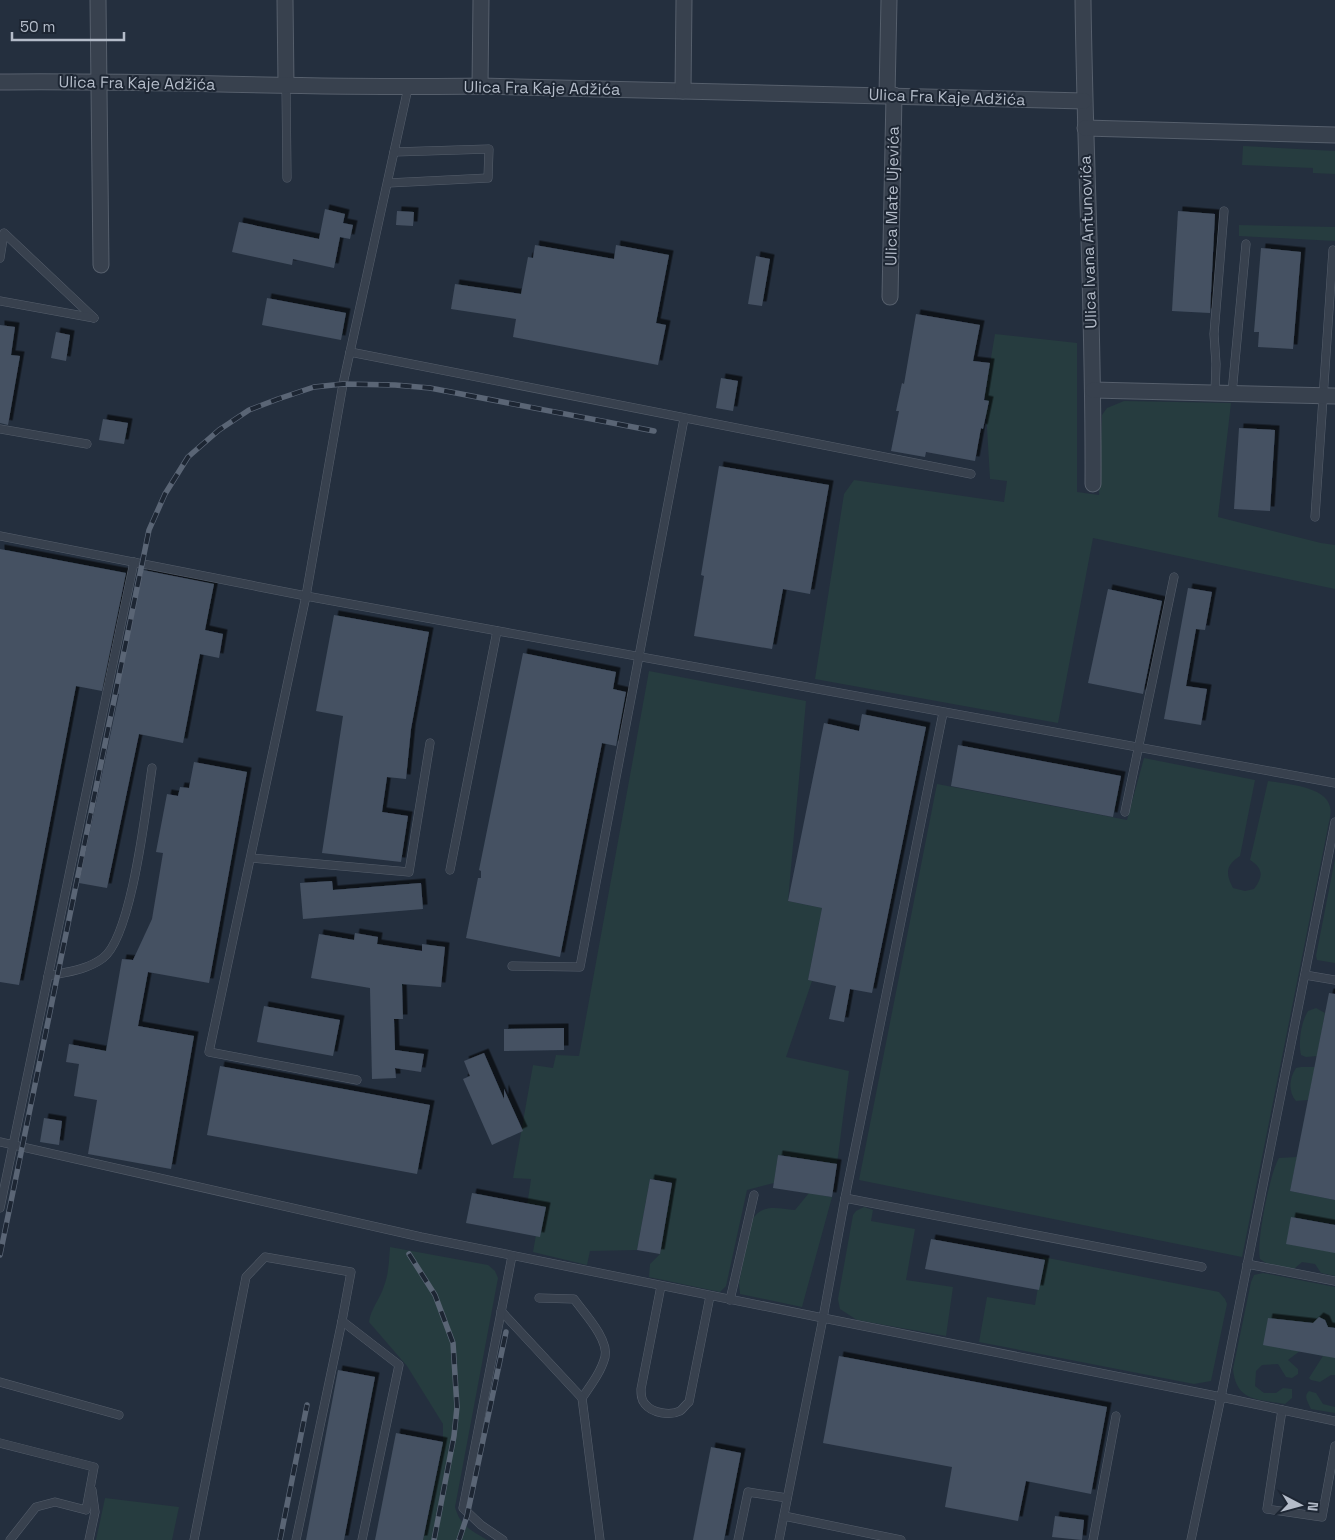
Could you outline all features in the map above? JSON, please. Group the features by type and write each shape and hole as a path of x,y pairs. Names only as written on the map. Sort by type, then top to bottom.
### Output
{"street":[{"path":"98,0 101,265"},
{"path":"285,0 286,85"},
{"path":"480,86 481,0"},
{"path":"683,91 684,0"},
{"name":"Ulica Mate Ujevića","path":"889,0 891,95 890,297"},
{"name":"Ulica Ivana Antunovića","path":"1083,0 1084,128 1093,390 1093,484"},
{"name":"Ulica Fra Kaje Adžića","path":"0,82 99,81 408,88 480,86 1084,101"},
{"path":"1084,128 1335,135"},
{"path":"1093,390 1329,396"}],"lane":[{"path":"286,85 287,178"},
{"path":"357,1080 209,1052 306,596 343,384 408,88"},
{"path":"388,183 488,178 489,150 394,152"},
{"path":"1214,393 1216,364 1214,334 1224,211"},
{"path":"0,258 4,233 94,318 0,301"},
{"path":"1232,393 1246,244"},
{"path":"1315,517 1329,396 1333,250"},
{"path":"350,352 971,474"},
{"path":"512,966 580,967 684,419"},
{"path":"0,429 87,444"},
{"path":"0,536 306,596 1335,783"},
{"path":"0,1208 134,562"},
{"path":"1124,812 1174,577"},
{"path":"450,870 497,631"},
{"path":"779,1540 845,1198 943,713"},
{"path":"251,858 409,872 430,743"},
{"path":"48,976 85,968 104,958 117,939 129,904 152,768"},
{"path":"1191,1540 1335,822"},
{"path":"1305,975 1335,980"},
{"path":"0,1142 421,1237 1221,1397 1335,1422"},
{"path":"730,1300 754,1194"},
{"path":"845,1198 1202,1267"},
{"path":"503,1540 481,1525 463,1508 512,1256"},
{"path":"194,1540 246,1278 265,1257 351,1272 296,1540"},
{"path":"1247,1264 1335,1281"},
{"path":"660,1286 641,1389 642,1399 653,1411 667,1413 679,1411 689,1402 710,1296"},
{"path":"539,1298 574,1300 602,1337 606,1354 600,1370 582,1398"},
{"path":"501,1311 582,1398 600,1540"},
{"path":"342,1321 399,1365 362,1540"},
{"path":"0,1382 119,1415"},
{"path":"1282,1410 1267,1509 1322,1517 1335,1446"},
{"path":"1093,1540 1116,1416"},
{"path":"0,1443 94,1467 86,1510 55,1502 36,1507 10,1540"},
{"path":"89,1540 95,1512 91,1481"},
{"path":"738,1540 748,1492 787,1498"},
{"path":"784,1516 901,1540"}],"green space":[{"path":"1243,146 1335,151 1335,174 1313,173 1313,168 1242,165"},
{"path":"1239,225 1335,227 1335,241 1239,236"},
{"path":"995,334 1077,343 1077,492 1099,495 1102,415 1107,408 1124,401 1231,403 1218,517 1335,545 1335,589 1093,538 1058,723 815,679 844,494 854,480 1004,502 1007,481 990,479 985,394"},
{"path":"649,671 806,701 788,901 822,908 808,980 812,981 786,1057 849,1071 837,1164 778,1155 774,1183 747,1190 726,1286 720,1292 649,1277 650,1264 660,1254 672,1183 650,1179 637,1250 590,1251 587,1265 533,1252 541,1206 527,1206 531,1179 513,1178 533,1065 553,1068 556,1055 579,1056"},
{"path":"1144,758 1255,780 1240,856 1232,863 1228,870 1233,888 1245,891 1254,889 1259,881 1260,870 1250,860 1268,781 1313,790 1327,800 1331,809 1242,1257 859,1180 937,784 1127,820"},
{"path":"1335,859 1335,963 1317,960 1316,956"},
{"path":"1316,1008 1325,1013 1317,1056 1306,1057 1301,1055 1300,1050 1302,1027 1308,1011"},
{"path":"1315,1067 1308,1100 1296,1101 1291,1089 1291,1080 1296,1068"},
{"path":"1297,1157 1290,1191 1335,1200 1335,1276 1321,1273 1315,1264 1302,1262 1294,1269 1266,1263 1260,1259 1262,1224 1275,1166 1279,1158"},
{"path":"809,1193 832,1197 802,1307 740,1294 739,1283 751,1222 755,1216 764,1209 770,1208 795,1210"},
{"path":"864,1207 873,1210 871,1221 915,1229 906,1280 953,1287 946,1336 857,1320 840,1309 838,1299 853,1215"},
{"path":"390,1247 488,1265 495,1271 498,1278 455,1507 463,1523 487,1540 423,1540 443,1442 443,1424 407,1366 369,1322 386,1281"},
{"path":"1043,1257 1219,1292 1227,1304 1211,1381 1194,1384 979,1342 987,1297 1035,1305"},
{"path":"1263,1273 1335,1287 1335,1375 1331,1375 1320,1382 1311,1380 1309,1378 1323,1356 1300,1351 1288,1360 1298,1369 1298,1374 1292,1378 1286,1377 1278,1364 1262,1365 1256,1371 1255,1386 1264,1393 1276,1393 1283,1388 1292,1389 1292,1398 1285,1404 1257,1399 1244,1393 1235,1380 1233,1369 1251,1282 1254,1275"},
{"path":"1309,1391 1316,1393 1323,1404 1335,1407 1335,1413 1311,1409 1306,1397"},
{"path":"105,1498 179,1507 172,1540 96,1540"}],"building":[{"path":"325,209 345,214 343,223 353,225 350,239 340,237 334,268 293,259 292,265 232,252 239,222 319,239"},
{"path":"397,211 414,212 413,226 396,225"},
{"path":"1178,211 1215,214 1210,313 1172,311"},
{"path":"535,245 614,259 616,245 669,255 656,323 666,325 658,365 513,337 516,319 451,309 455,284 521,294 528,257 533,258"},
{"path":"1261,248 1301,252 1293,349 1258,347 1259,332 1254,332"},
{"path":"756,256 770,259 762,306 748,304"},
{"path":"267,298 346,313 341,340 262,325"},
{"path":"916,314 980,325 973,361 990,363 984,400 989,401 983,429 981,428 975,461 926,452 925,457 891,451 899,411 896,411 902,383 904,384"},
{"path":"0,325 15,327 11,355 20,356 8,425 0,423"},
{"path":"56,332 70,335 66,361 51,358"},
{"path":"721,378 738,381 733,411 716,408"},
{"path":"103,419 128,423 124,444 99,440"},
{"path":"1239,428 1275,430 1270,511 1234,509"},
{"path":"719,466 829,485 810,594 783,589 772,649 694,636 704,576 701,575"},
{"path":"0,549 126,573 102,691 76,686 19,985 0,982"},
{"path":"143,570 214,584 205,630 223,634 219,658 200,654 183,743 139,734 107,888 79,883 119,694 113,693 137,575 142,576"},
{"path":"1188,588 1212,592 1205,630 1196,629 1186,686 1207,689 1201,725 1164,719"},
{"path":"1108,589 1162,601 1143,694 1088,683"},
{"path":"334,615 429,632 411,729 406,779 387,777 382,812 408,816 401,862 322,853 343,716 316,711"},
{"path":"523,653 616,672 613,689 626,692 616,746 602,743 560,957 466,938 478,878 481,878 481,871 479,870"},
{"path":"862,714 926,727 872,993 850,989 844,1022 829,1019 836,986 808,980 822,908 788,901 824,723 859,731"},
{"path":"958,745 1121,776 1113,817 951,786"},
{"path":"194,762 247,772 209,983 148,972 138,1026 194,1036 171,1169 88,1154 97,1100 74,1096 79,1064 66,1062 69,1044 106,1051 122,959 133,960 152,919 163,853 156,852 167,794 178,796 180,787 189,788"},
{"path":"332,881 333,890 421,883 423,909 303,919 300,883"},
{"path":"355,933 378,937 377,944 422,951 422,944 445,947 441,987 402,984 403,1019 394,1019 395,1050 424,1054 421,1072 395,1068 396,1078 372,1079 370,988 311,978 319,934 354,940"},
{"path":"1329,993 1335,994 1335,1200 1290,1191"},
{"path":"264,1006 340,1020 333,1056 257,1042"},
{"path":"564,1028 564,1050 504,1051 504,1029"},
{"path":"484,1053 504,1099 504,1089 523,1131 492,1145 463,1079 470,1076 464,1061"},
{"path":"220,1066 430,1105 417,1174 207,1135"},
{"path":"44,1118 62,1121 59,1145 40,1142"},
{"path":"778,1155 837,1164 832,1197 773,1188"},
{"path":"650,1179 672,1183 660,1254 637,1250"},
{"path":"472,1193 546,1207 540,1237 466,1223"},
{"path":"1291,1217 1335,1225 1335,1253 1286,1244"},
{"path":"931,1239 1045,1260 1039,1290 925,1269"},
{"path":"1319,1317 1325,1320 1328,1327 1335,1328 1335,1358 1263,1345 1268,1318 1313,1323"},
{"path":"839,1356 1107,1407 1091,1494 1026,1481 1018,1521 945,1507 952,1467 823,1443"},
{"path":"338,1370 375,1377 344,1540 306,1540"},
{"path":"396,1433 443,1442 423,1540 375,1540"},
{"path":"711,1447 741,1453 724,1540 693,1540"},
{"path":"1055,1516 1084,1520 1082,1540 1052,1537"}],"railway":[{"path":"0,1255 149,530 165,494 188,457 219,430 249,410 314,387 343,384 430,388 654,431"},
{"path":"409,1254 435,1295 453,1343 457,1407 454,1436 434,1540"},
{"path":"459,1540 467,1516 506,1332"},
{"path":"280,1540 307,1405"}]}
